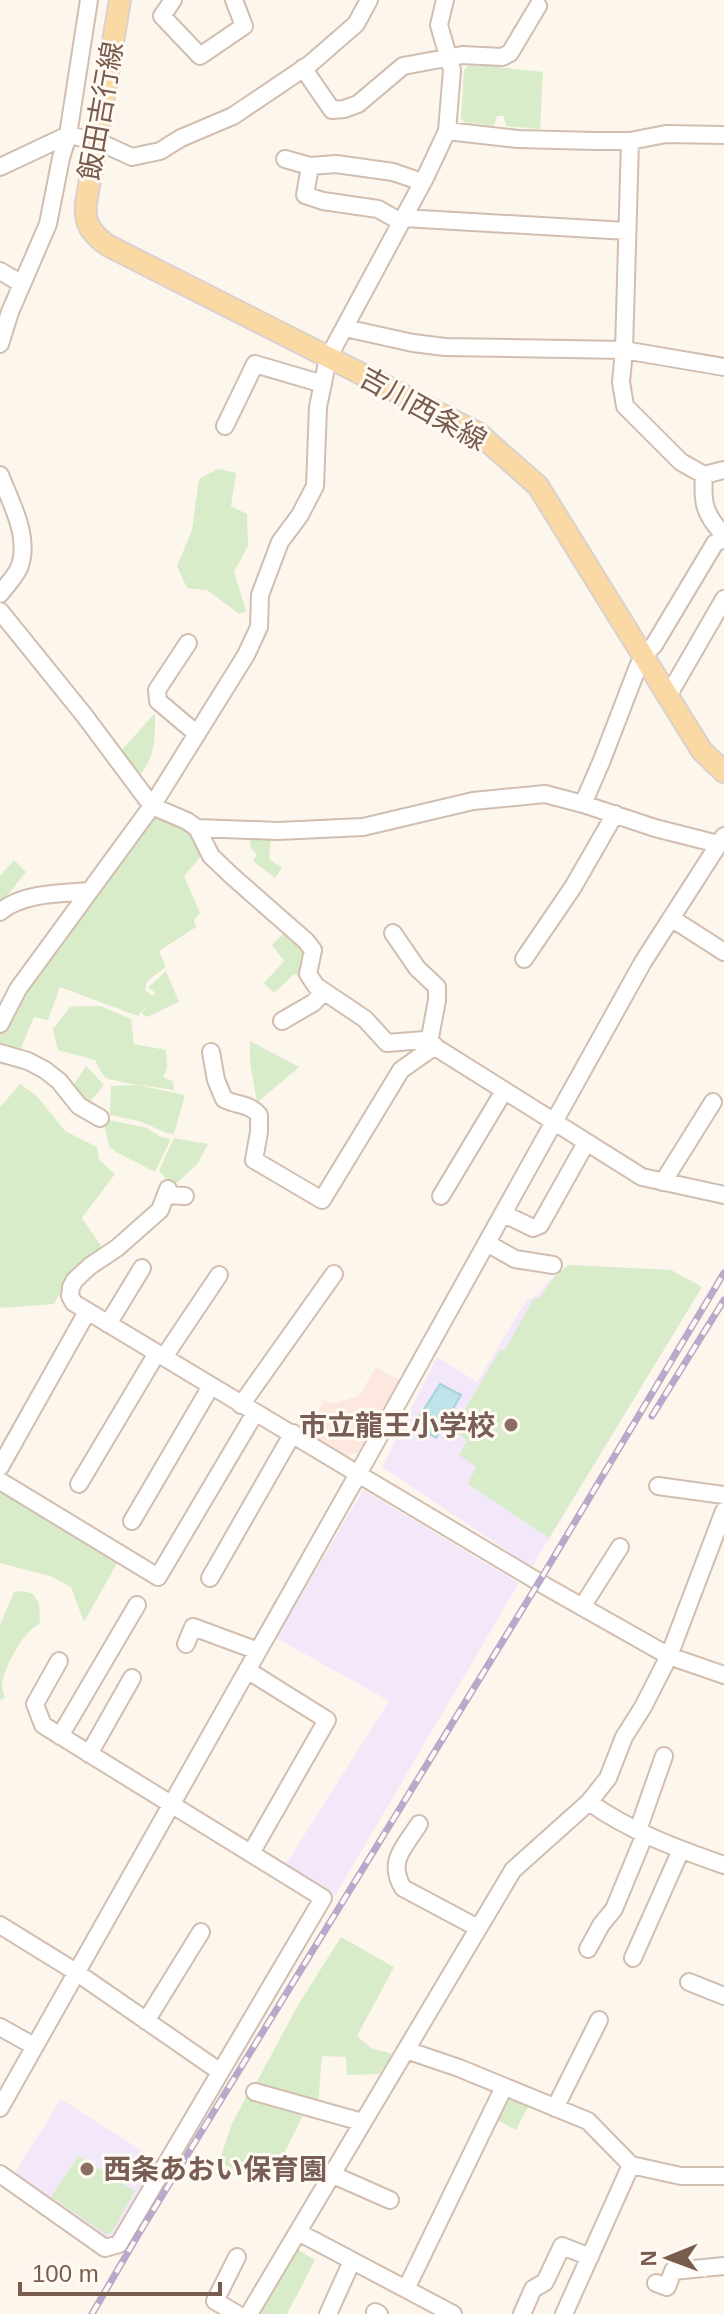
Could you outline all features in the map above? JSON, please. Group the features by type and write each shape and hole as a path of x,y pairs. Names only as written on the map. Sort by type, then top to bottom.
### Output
{"main road":[{"name":"飯田吉行線","path":"87,223 86,203 120,0"},
{"name":"吉川西条線","path":"87,223 95,236 107,245 478,433 538,486 702,751 724,772"}],"street":[{"path":"0,344 5,312 22,284 48,224 68,135 89,0"},
{"path":"173,0 162,16 200,56 244,26 234,0"},
{"path":"0,167 68,135 97,141 132,157 160,151 181,138 233,116 303,68 356,24 369,0"},
{"path":"0,1024 18,989 152,806 246,655 259,627 260,595 280,542 300,515 315,486 318,407 328,358 447,131 452,70 439,25 445,0"},
{"path":"303,68 332,110 344,109 358,104 403,66 462,55 502,57 510,53 538,6"},
{"path":"447,131 518,139 630,141 666,134 724,135"},
{"path":"630,141 621,382 625,406 681,462 704,475 724,470"},
{"path":"285,159 310,166 336,164 393,172 422,182"},
{"path":"310,166 305,195 323,201 378,209 402,220 627,231"},
{"path":"0,271 22,284"},
{"path":"345,328 445,347 624,350 724,367"},
{"path":"225,426 255,364 323,384"},
{"path":"0,475 21,533 22,549 19,569 0,594"},
{"path":"583,804 643,656 654,645 715,543 724,537 710,521 702,496 704,475"},
{"path":"668,696 724,599"},
{"path":"0,611 152,806 197,828 211,856 306,941 313,950 308,974 323,993 365,1019 387,1043 424,1040 642,1177 724,1195"},
{"path":"188,643 157,690 158,701 197,734"},
{"path":"0,2108 643,962 721,840 655,828 545,794 473,801 363,827 278,831 197,828"},
{"path":"524,959 573,887 615,814"},
{"path":"0,912 7,906 55,893 90,891"},
{"path":"671,918 724,952"},
{"path":"211,1052 216,1080 224,1099 246,1104 259,1115 254,1160 322,1200 401,1070 432,1045 437,987 417,968 393,933"},
{"path":"282,1021 313,1003 323,993"},
{"path":"0,1053 28,1061 45,1070 59,1081 79,1106 100,1118"},
{"path":"441,1196 504,1091"},
{"path":"663,1182 713,1102"},
{"path":"504,1214 533,1228 540,1225 586,1143"},
{"path":"185,1196 167,1192 160,1210 75,1280 70,1296 74,1303 582,1607 669,1656 724,1675"},
{"path":"487,1243 515,1259 553,1265"},
{"path":"108,1324 142,1268"},
{"path":"0,1481 158,1577 248,1409 334,1274"},
{"path":"79,1484 161,1355 219,1275"},
{"path":"0,1467 87,1312"},
{"path":"132,1521 211,1386"},
{"path":"210,1578 293,1433"},
{"path":"658,1486 724,1495"},
{"path":"249,2314 513,1870 589,1802 608,1778 624,1737 669,1656 724,1511"},
{"path":"582,1607 620,1547"},
{"path":"60,1736 137,1605"},
{"path":"186,1644 193,1627 258,1651"},
{"path":"0,2174 105,2248 119,2244 323,1898 43,1725 35,1704 59,1661"},
{"path":"247,1670 327,1720 251,1853"},
{"path":"89,1754 132,1678"},
{"path":"588,1949 614,1909 642,1832 664,1756"},
{"path":"589,1802 642,1832 724,1865"},
{"path":"419,1824 395,1861 397,1877 403,1888 478,1928"},
{"path":"633,1958 681,1850"},
{"path":"0,1925 76,1972 219,2071"},
{"path":"146,2021 201,1932"},
{"path":"689,1982 724,1996"},
{"path":"555,2108 599,2020"},
{"path":"0,2027 34,2046"},
{"path":"406,2050 459,2068 594,2125 631,2165 681,2176 724,2176"},
{"path":"406,2289 504,2087"},
{"path":"255,2092 362,2122"},
{"path":"564,2314 631,2165"},
{"path":"331,2174 390,2200"},
{"path":"298,2232 453,2314"},
{"path":"522,2314 533,2289 545,2282 562,2246 590,2257"},
{"path":"237,2257 215,2301 237,2314"},
{"path":"328,2314 352,2261"},
{"path":"656,2283 667,2287 673,2271 724,2266"}],"shaded area":[{"name":"市立龍王小学校","path":"569,1265 671,1270 702,1287 532,1567 382,1467 437,1357 477,1382 526,1301 539,1294 545,1284"},
{"path":"376,1367 399,1380 359,1452 345,1456 305,1433 324,1400 332,1404 359,1396"},
{"name":"市立龍王小学校","path":"363,1490 519,1583 335,1896 286,1864 389,1701 276,1638"},
{"name":"西条あおい保育園","path":"61,2099 161,2163 118,2235 106,2237 14,2174"}],"green space":[{"path":"469,64 543,72 540,129 506,126 504,116 497,116 494,126 464,122 461,118 464,71"},
{"path":"218,469 236,473 231,506 247,514 248,546 234,572 246,611 239,614 207,590 187,588 177,566 192,530 199,479"},
{"path":"155,713 152,753 140,775 121,751"},
{"path":"154,813 194,833 205,852 184,876 200,913 194,920 196,927 159,951 166,967 147,981 145,990 153,996 155,992 148,988 166,971 179,1002 147,1017 142,1014 146,1006 138,1016 60,987 48,1020 34,1017 19,1053 0,1049 0,1030 19,991"},
{"path":"271,837 269,859 282,868 275,878 253,861 257,855 251,848 250,838"},
{"path":"14,860 26,872 0,905 0,876"},
{"path":"289,928 311,952 301,976 294,974 274,993 264,983 284,961 272,945"},
{"path":"100,1006 131,1019 134,1044 166,1050 167,1068 163,1077 173,1081 174,1090 109,1079 95,1060 58,1050 53,1029 70,1007"},
{"path":"250,1041 299,1067 257,1103 250,1062"},
{"path":"86,1066 104,1085 87,1105 71,1089"},
{"path":"20,1084 36,1095 65,1131 97,1147 99,1160 115,1174 82,1218 104,1250 73,1269 54,1304 0,1308 0,1107"},
{"path":"138,1085 185,1095 174,1134 139,1121 110,1115 111,1086"},
{"path":"109,1120 147,1128 171,1139 155,1172 109,1146 104,1123"},
{"path":"174,1138 208,1144 198,1163 176,1184 170,1185 159,1170"},
{"name":"市立龍王小学校","path":"569,1265 671,1270 702,1287 549,1538 468,1484 476,1467 459,1455 467,1440 453,1430 500,1350 505,1350 534,1298 541,1297 553,1279"},
{"path":"0,1493 120,1558 84,1622 71,1587 50,1576 0,1563"},
{"path":"14,1592 33,1594 39,1604 40,1624 27,1633 10,1660 2,1685 5,1698 0,1700 0,1625"},
{"path":"341,1937 394,1967 357,2036 371,2048 393,2054 379,2074 347,2075 346,2057 322,2056 318,2104 254,2087 298,2005"},
{"path":"247,2095 260,2103 303,2116 280,2161 268,2155 258,2180 219,2162 231,2126"},
{"path":"511,2098 528,2107 516,2130 494,2118 500,2102"},
{"path":"78,2156 135,2191 107,2235 51,2197"},
{"path":"295,2248 315,2260 287,2314 257,2314"}],"water":[{"path":"440,1384 461,1395 436,1438 414,1425"}],"railway":[{"path":"92,2314 724,1273"},
{"path":"652,1416 724,1300"}],"place":[{"name":"市立龍王小学校","path":"511,1425"},
{"name":"西条あおい保育園","path":"87,2169"}]}
